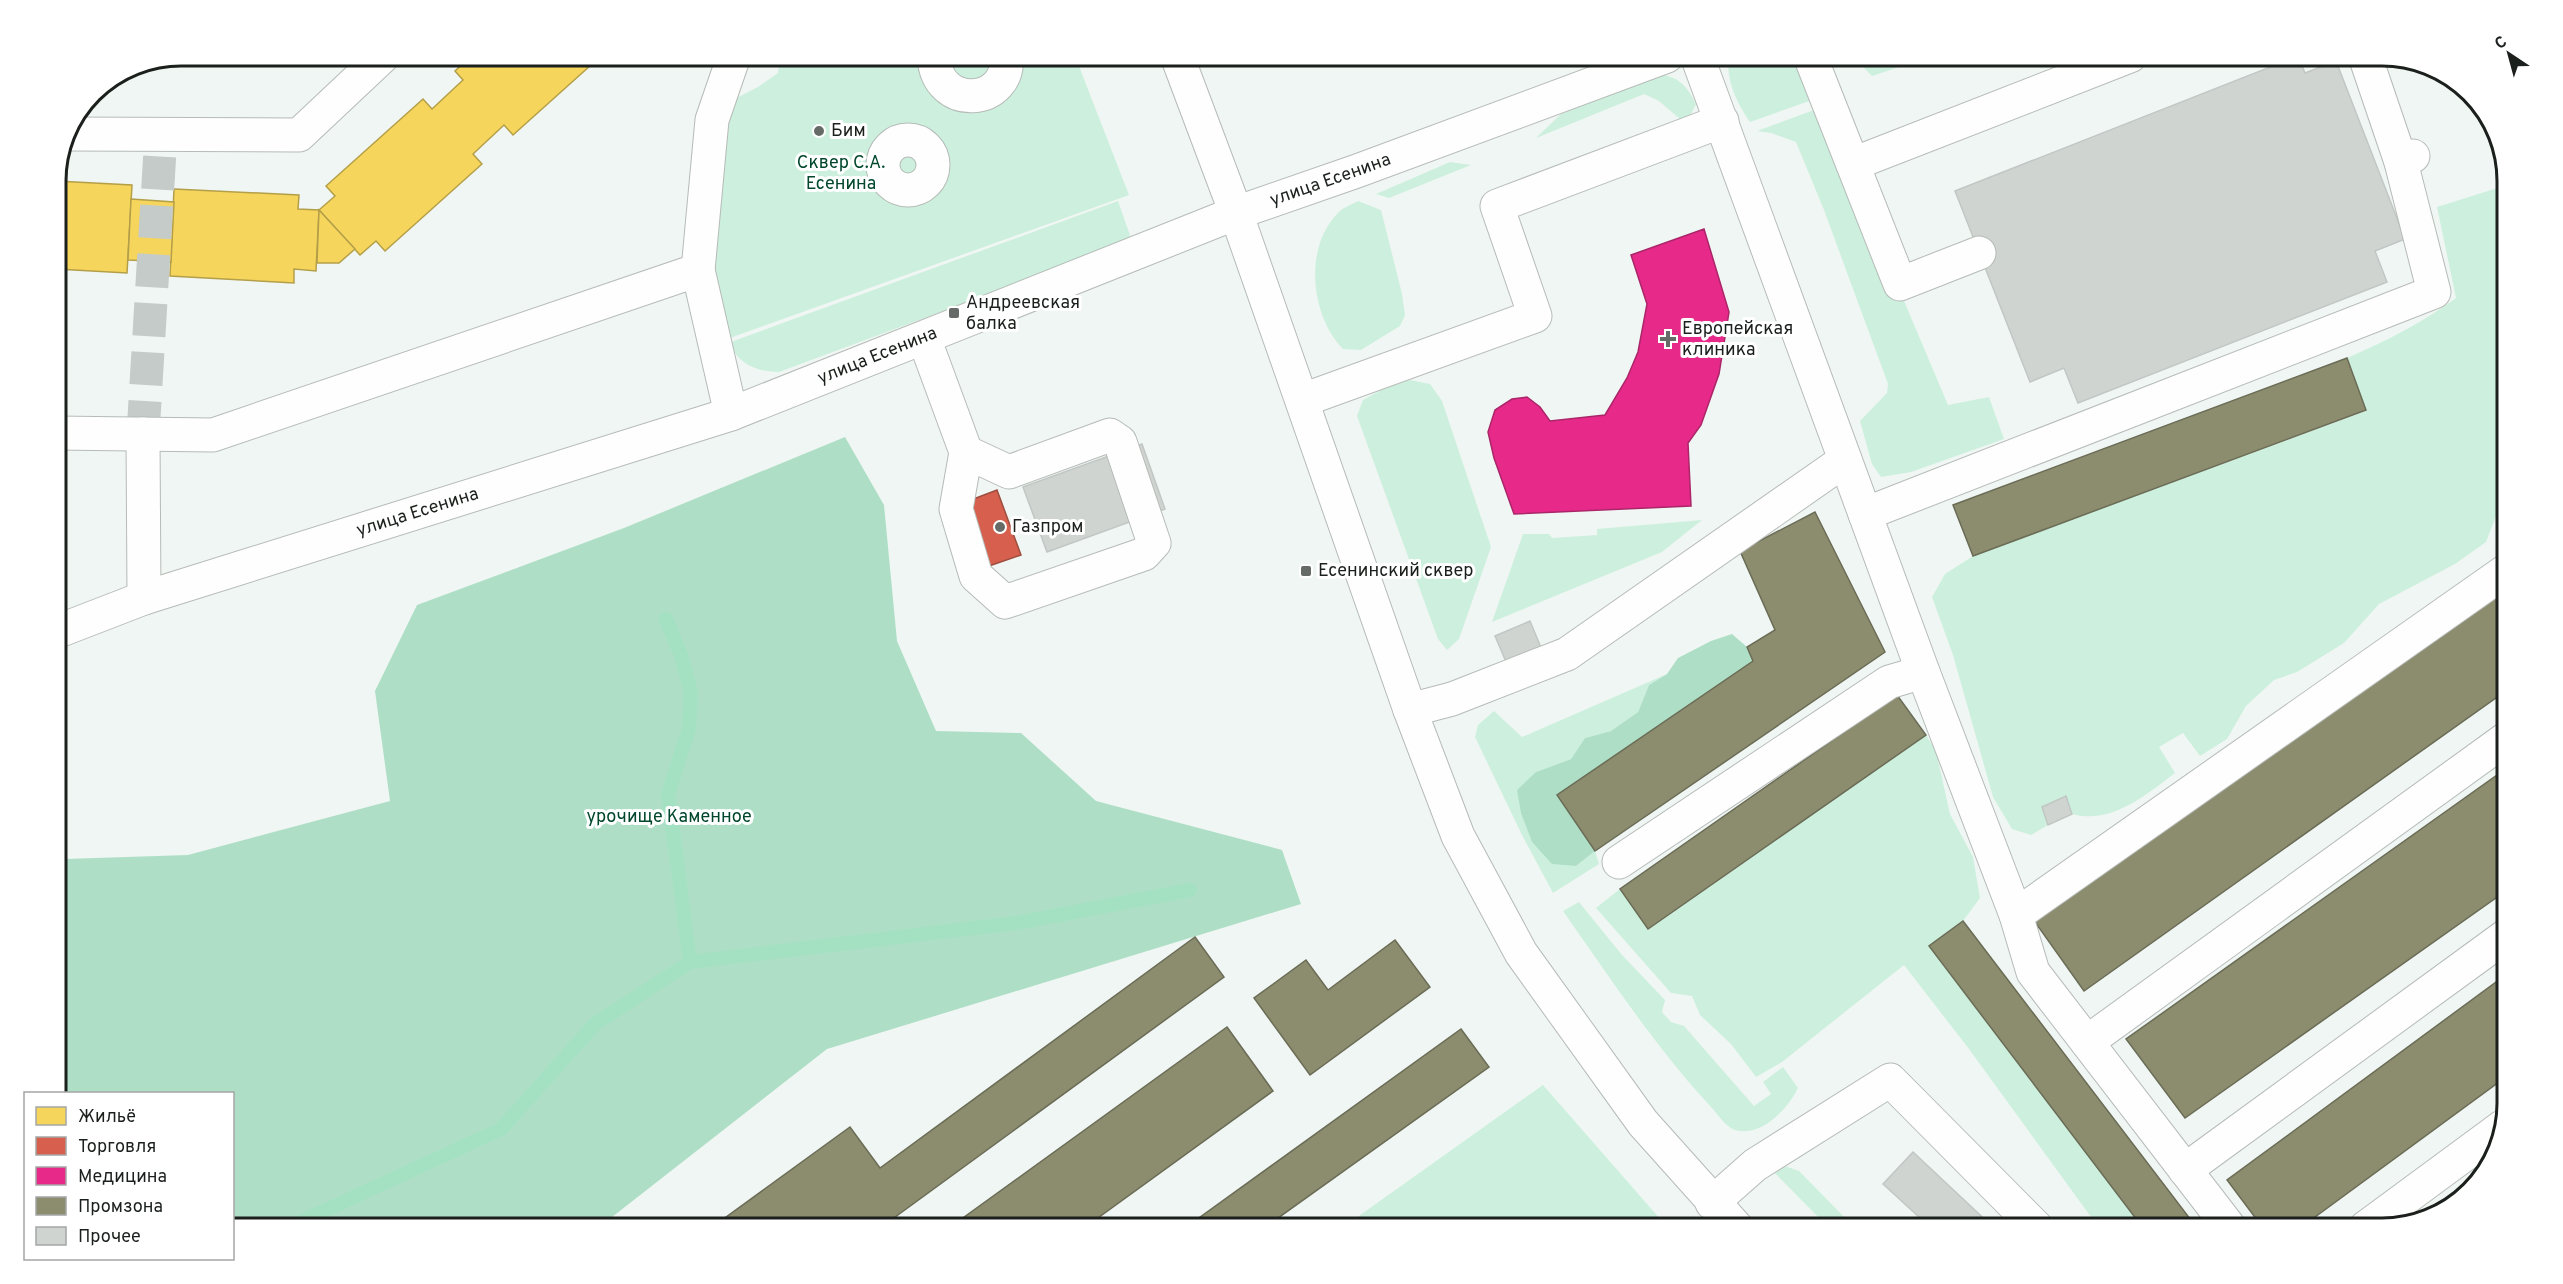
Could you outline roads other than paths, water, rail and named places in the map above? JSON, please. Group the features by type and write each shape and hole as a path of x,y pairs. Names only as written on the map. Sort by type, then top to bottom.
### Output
{"street":[{"path":"76,134 299,135 372,66"},
{"path":"731,66 712,120 698,270 731,414"},
{"path":"936,66 938,77 945,87 966,96 989,92 1005,74 1005,66"},
{"path":"1181,66 1303,400 1410,710 1458,836 1521,953 1643,1123 1727,1218"},
{"name":"улица Есенина","path":"66,628 144,598 731,414 1236,213 1357,171 1640,66"},
{"path":"1701,66 1923,672 2016,915 2033,972 2222,1218"},
{"path":"1813,66 1900,284 1979,253"},
{"path":"1853,164 2104,66"},
{"path":"1865,514 2434,292 2407,159 2369,66"},
{"path":"1303,400 1535,316 1497,206 1722,121"},
{"path":"66,433 213,435 698,270"},
{"path":"924,338 966,452 956,509 976,576 1005,602 1144,554 1154,543 1120,442 1110,435 1009,472 966,452"},
{"path":"143,434 144,598"},
{"path":"1410,710 1452,699 1567,654 1845,460"},
{"path":"2016,915 2497,577"},
{"name":"улица Есенина","path":"66,610 144,598"},
{"path":"1619,862 1889,682 1923,672"},
{"path":"2087,1042 2497,745"},
{"path":"2185,1170 2497,942"},
{"path":"1712,1203 1755,1165 1890,1080 2027,1218"},
{"path":"2379,1218 2493,1134"}],"waterway":[{"path":"666,619 682,658 691,693 689,729 668,794 690,962"},
{"path":"309,1218 501,1129 595,1024 690,962 1016,923 1190,890"}],"tunnel":[{"path":"143,434 161,134"}],"place":[{"name":"Бим","path":"819,131"},
{"name":"Андреевская балка","path":"954,313"},
{"name":"Европейская клиника","path":"1668,339"},
{"name":"Газпром","path":"1000,527"},
{"name":"Есенинский сквер","path":"1306,571"}],"park label":[{"name":"Сквер С.А. Есенина","path":"841,174"},
{"name":"урочище Каменное","path":"669,817"}]}
